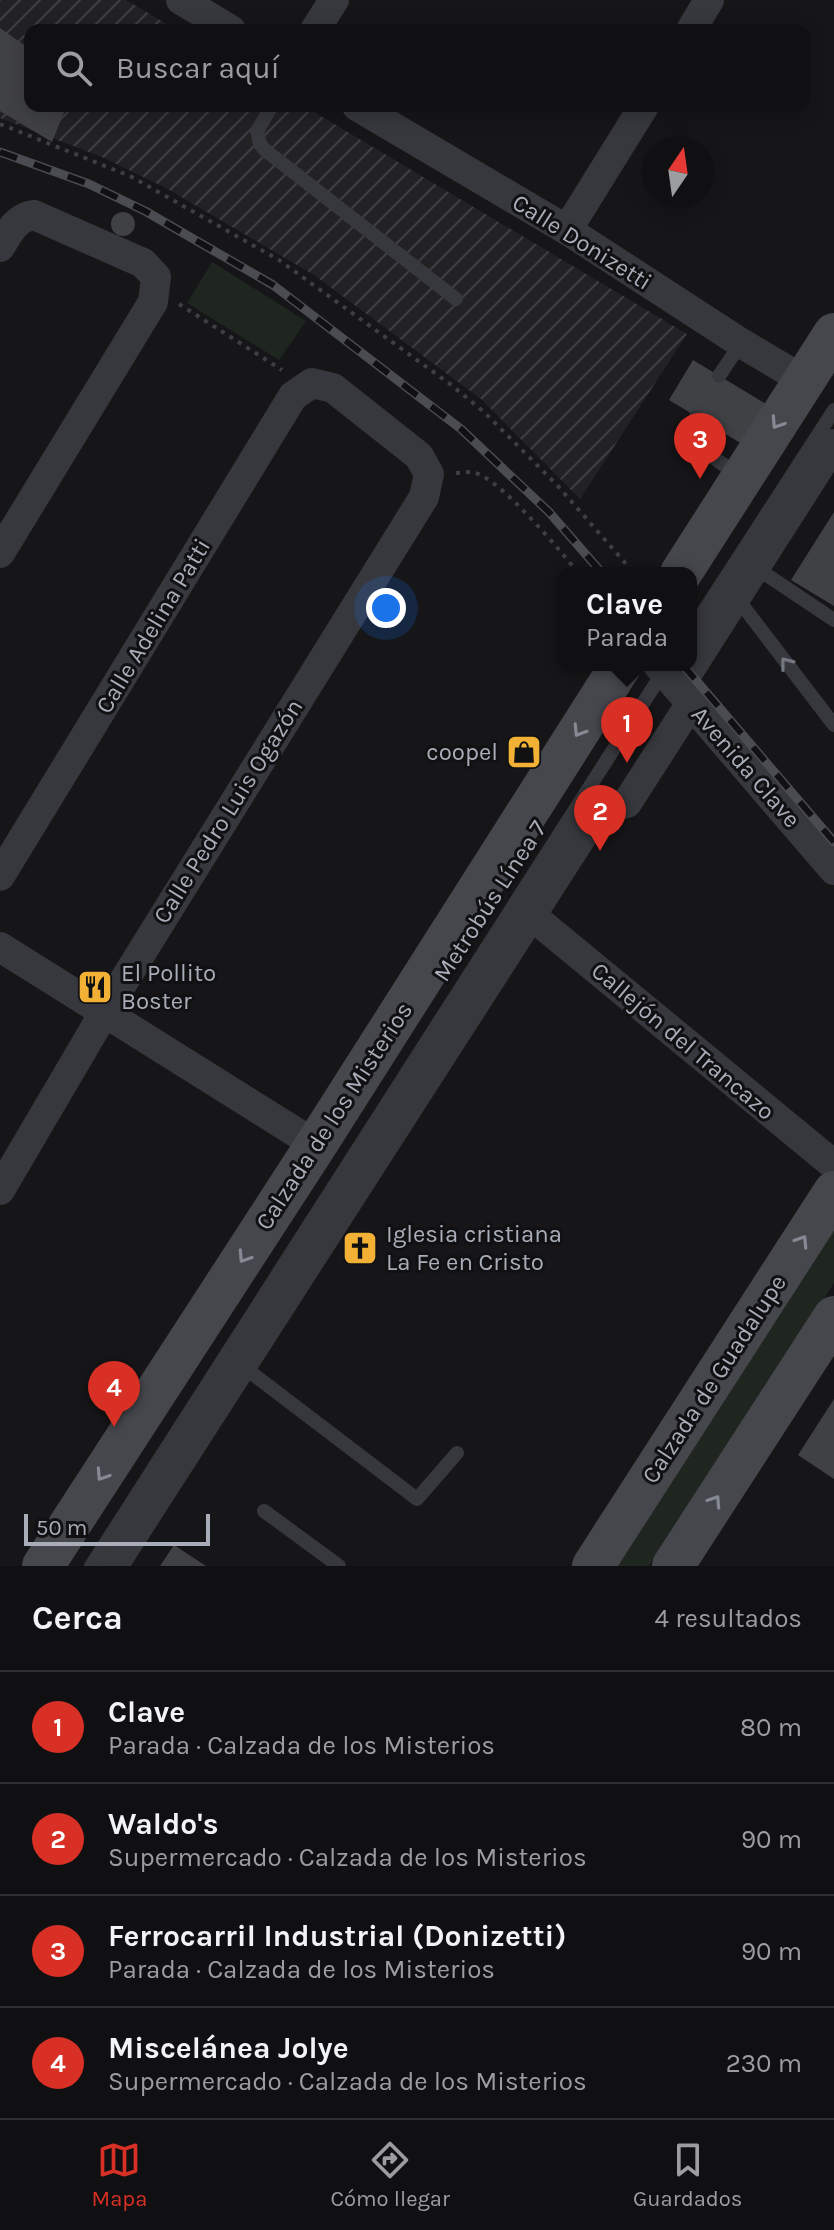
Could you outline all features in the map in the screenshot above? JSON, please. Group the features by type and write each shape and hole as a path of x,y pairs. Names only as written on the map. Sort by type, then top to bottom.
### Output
{"main road":[{"path":"685,567 834,334"},
{"name":"Calzada de los Misterios","path":"43,1566 316,1145 617,671"},
{"name":"Calzada de Guadalupe","path":"593,1566 834,1192"},
{"path":"673,1566 834,1317"}],"street":[{"path":"181,0 221,24"},
{"path":"319,24 334,0"},
{"path":"695,24 709,0"},
{"name":"Calle Donizetti","path":"367,112 567,230 805,381"},
{"path":"567,230 640,112"},
{"path":"0,247 25,216 43,218 143,263 156,283 153,302 0,553"},
{"path":"309,384 333,388 419,456 429,474"},
{"name":"Calle Adelina Patti","path":"0,876 293,396 309,384"},
{"path":"697,647 736,597 834,444"},
{"name":"Calle Pedro Luis Ogazón","path":"0,1190 104,1013 424,497 429,474"},
{"path":"113,1566 599,810 627,803 672,679"},
{"name":"Avenida Clave","path":"672,679 834,870"},
{"name":"Callejón del Trancazo","path":"532,916 834,1165"},
{"path":"0,947 316,1145"}],"lane":[{"path":"268,112 257,131 257,138 265,150 456,299"},
{"path":"719,376 741,343"},
{"path":"697,622 834,410"},
{"path":"696,417 690,431 693,443 741,477"},
{"path":"755,567 834,620"},
{"path":"736,597 834,725"},
{"name":"Metrobús Línea 7","path":"91,1566 672,679"},
{"path":"241,1365 417,1499 457,1453"},
{"path":"264,1511 339,1566"}],"path":[{"path":"0,124 130,176 279,260 484,412 557,485 629,567"},
{"path":"156,283 309,384"},
{"path":"429,474 476,473 492,483 551,538 573,567"}],"shaded area":[{"path":"0,0 126,0 167,24 24,24 24,112 314,112 687,334 580,499 481,399 314,275 166,188 102,157 0,118"},
{"path":"212,262 306,321 279,360 187,303"},
{"path":"834,1227 834,1283 649,1566 614,1566"}],"building":[{"path":"0,28 24,45 24,112 64,112 52,142 0,111"},
{"path":"123,212 132,215 135,224 132,233 123,236 114,233 111,224 114,215"},
{"path":"693,360 771,407 747,447 669,400"},
{"path":"834,512 834,606 791,580"},
{"path":"834,1399 834,1479 798,1455"},
{"path":"174,1545 206,1566 160,1566"}],"railway":[{"path":"0,152 89,184 145,211 273,285 461,429 549,512 597,567"},
{"path":"688,671 834,842"}],"place":[{"name":"Ferrocarril Industrial (Donizetti)","path":"700,479"},
{"name":"coopel","path":"524,752"},
{"name":"Clave","path":"627,763"},
{"name":"Waldo's","path":"600,851"},
{"name":"El Pollito Boster","path":"95,987"},
{"name":"Iglesia cristiana La Fe en Cristo","path":"360,1248"},
{"name":"Miscelánea Jolye","path":"114,1427"}]}
